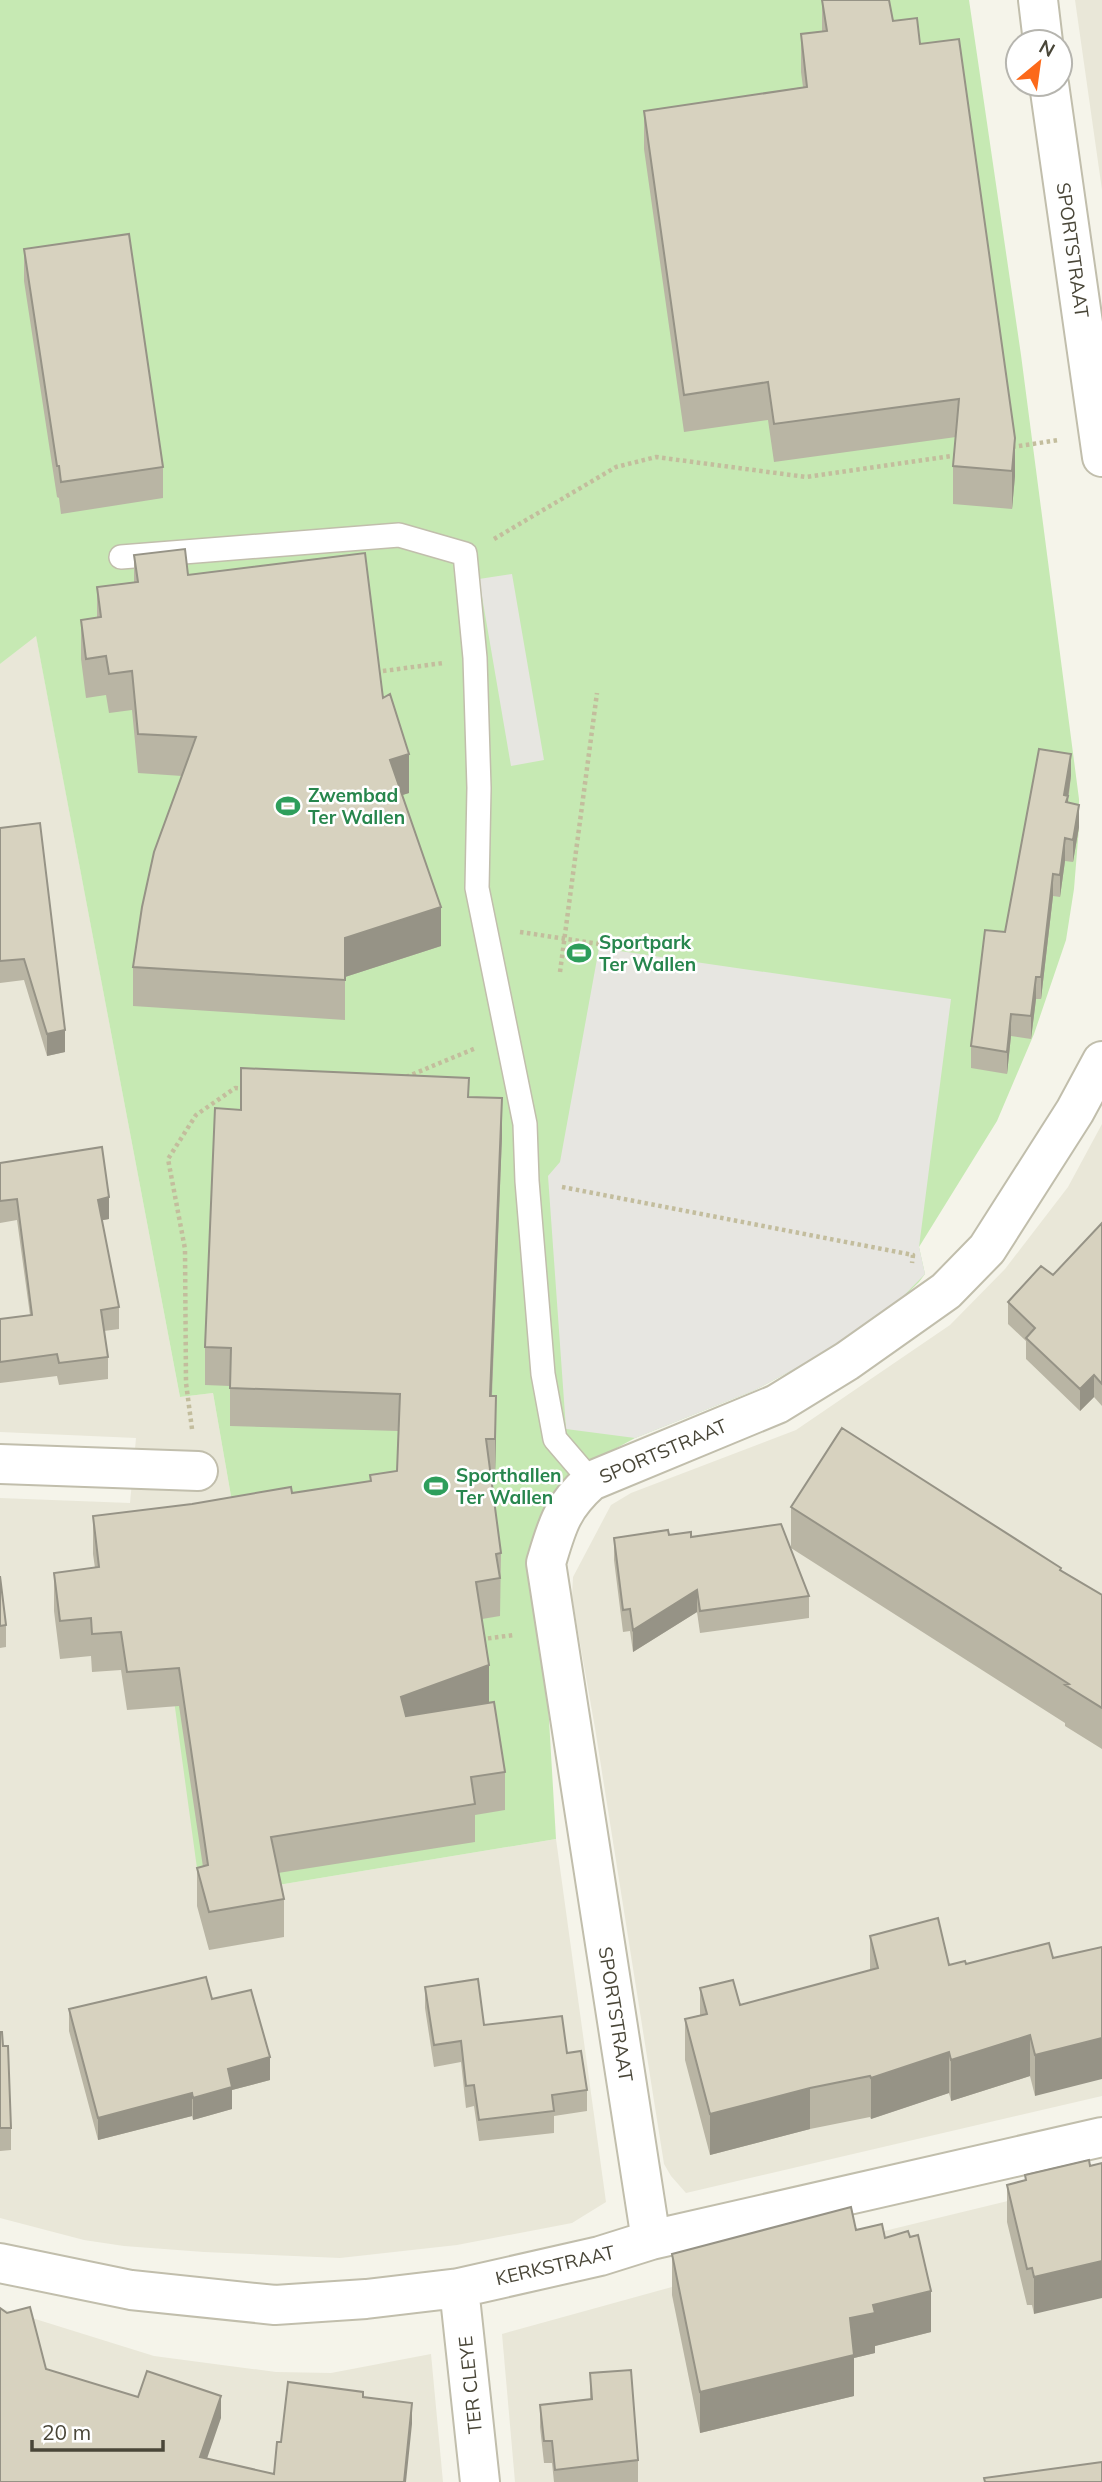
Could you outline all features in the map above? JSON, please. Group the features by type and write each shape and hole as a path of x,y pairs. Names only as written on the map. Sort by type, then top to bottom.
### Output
{"street":[{"path":"1038,0 1042,28"},
{"name":"SPORTSTRAAT","path":"1051,98 1100,445"},
{"name":"SPORTSTRAAT","path":"651,2240 546,1563 559,1520 573,1497 591,1481 777,1404 847,1362 922,1311 946,1291 987,1249 1075,1111 1102,1061"},
{"path":"0,1464 198,1471"},
{"name":"KERKSTRAAT","path":"0,2263 131,2290 275,2305 366,2300 459,2288 600,2256 651,2240 1102,2137"},
{"name":"TER CLEYE","path":"459,2288 480,2482"}],"lane":[{"path":"121,557 399,535 465,554 475,658 479,788 477,888 525,1124 543,1374 555,1438 591,1481"}],"path":[{"path":"1005,448 1100,445"},
{"path":"465,554 616,467 656,457 806,477 965,454"},
{"path":"375,673 475,658"},
{"path":"560,972 597,693"},
{"path":"484,926 633,949"},
{"path":"403,1078 506,1036"},
{"path":"198,1471 186,1383 184,1249 168,1159 196,1115 235,1088 248,1089"},
{"path":"528,1191 913,1255 909,1295 922,1311"},
{"path":"482,1629 483,1639 496,1638"}],"shaded area":[{"path":"1075,0 1102,0 1102,190"},
{"path":"512,574 544,760 511,766 479,579"},
{"path":"36,635 180,1397 213,1393 235,1519 248,1890 556,1839 606,2202 572,2223 457,2245 340,2258 124,2246 84,2240 0,2218 0,1498 130,1503 136,1438 0,1432 0,664"},
{"path":"599,948 951,999 919,1247 925,1274 874,1326 755,1390 635,1438 566,1429 548,1176 560,1162"},
{"path":"1102,1124 1102,2096 686,2193 664,2164 572,1598 573,1577 611,1505 631,1493 796,1430 950,1325 1005,1269 1068,1187"},
{"path":"1102,2178 1102,2482 515,2482 502,2334 802,2251"},
{"path":"0,2308 154,2356 276,2372 331,2373 431,2354 443,2482 0,2482"}],"green space":[{"name":"Sportpark Ter Wallen","path":"0,0 969,0 1021,355 1079,799 1074,889 1066,940 1034,1034 997,1121 919,1247 925,1274 919,1282 874,1326 755,1390 635,1438 580,1468 541,1583 556,1839 248,1890 199,1883 151,1532 235,1519 213,1393 180,1397 36,636 0,664"}],"building":[{"path":"822,0 889,0 893,21 917,18 920,44 959,39 1015,438 1012,471 953,466 959,399 774,424 768,382 684,395 644,111 807,87 801,34 827,31"},
{"path":"129,234 163,467 61,482 24,249"},
{"name":"Zwembad Ter Wallen","path":"185,549 188,575 365,553 383,698 390,694 409,754 390,760 441,907 345,938 345,980 133,967 154,852 196,737 138,734 132,671 109,674 106,656 86,659 81,620 101,617 97,587 138,582 134,555"},
{"path":"1039,749 1071,754 1064,795 1068,796 1066,802 1079,805 1073,840 1065,838 1060,875 1053,874 1041,977 1036,977 1031,1016 1011,1014 1007,1052 971,1046 985,930 1005,932"},
{"path":"40,823 65,1030 47,1034 24,959 0,961 0,828"},
{"name":"Sporthallen Ter Wallen","path":"241,1068 469,1078 468,1097 502,1098 490,1396 496,1396 495,1439 486,1439 501,1553 496,1554 500,1578 476,1582 489,1665 401,1697 406,1716 494,1702 505,1772 471,1777 475,1804 271,1837 284,1899 209,1912 197,1868 208,1865 179,1668 127,1672 121,1632 92,1634 91,1618 60,1621 54,1573 99,1567 93,1516 192,1504 291,1487 292,1493 371,1481 370,1475 397,1471 400,1394 230,1388 231,1348 205,1347 215,1108 241,1110"},
{"path":"102,1147 109,1197 98,1200 119,1307 101,1310 108,1357 59,1363 57,1354 0,1362 0,1319 32,1315 17,1199 0,1201 0,1163"},
{"path":"1102,1223 1102,1384 1094,1375 1080,1389 1026,1338 1035,1328 1008,1302 1041,1266 1053,1275"},
{"path":"842,1428 1102,1595 1102,1708 1065,1685 1069,1684 791,1507"},
{"path":"781,1524 809,1596 700,1611 697,1590 633,1630 630,1609 623,1610 614,1538 668,1530 669,1535 691,1532 691,1537"},
{"path":"0,1576 6,1625 0,1626"},
{"path":"938,1918 949,1965 965,1961 966,1964 1049,1943 1053,1958 1102,1947 1102,2038 1035,2055 1030,2035 951,2060 949,2052 871,2078 870,2076 810,2088 710,2114 685,2019 707,2014 700,1988 733,1980 740,2005 878,1968 870,1936"},
{"path":"206,1977 212,1999 251,1990 270,2057 228,2069 232,2087 193,2098 192,2093 98,2118 69,2009"},
{"path":"478,1979 484,2025 562,2016 567,2053 581,2051 587,2090 552,2095 554,2111 479,2120 474,2085 466,2086 461,2041 434,2045 425,1987"},
{"path":"0,2032 3,2046 8,2046 11,2128 0,2128"},
{"path":"1089,2160 1090,2166 1102,2163 1102,2261 1034,2277 1032,2268 1027,2269 1007,2185 1026,2180 1025,2175"},
{"path":"851,2207 856,2230 882,2224 885,2238 908,2231 910,2237 918,2235 931,2291 873,2305 875,2313 850,2318 854,2355 700,2392 672,2254"},
{"path":"30,2307 46,2369 138,2397 147,2371 221,2396 200,2457 274,2474 277,2442 281,2442 288,2382 363,2392 363,2397 412,2403 404,2482 0,2482 0,2308 7,2313"},
{"path":"631,2370 638,2460 555,2470 552,2441 544,2441 540,2405 592,2399 590,2373"},
{"path":"1102,2462 1102,2482 985,2482 984,2478"}],"place":[{"name":"Zwembad Ter Wallen","path":"288,806"},
{"name":"Sportpark Ter Wallen","path":"579,953"},
{"name":"Sporthallen Ter Wallen","path":"436,1486"}]}
